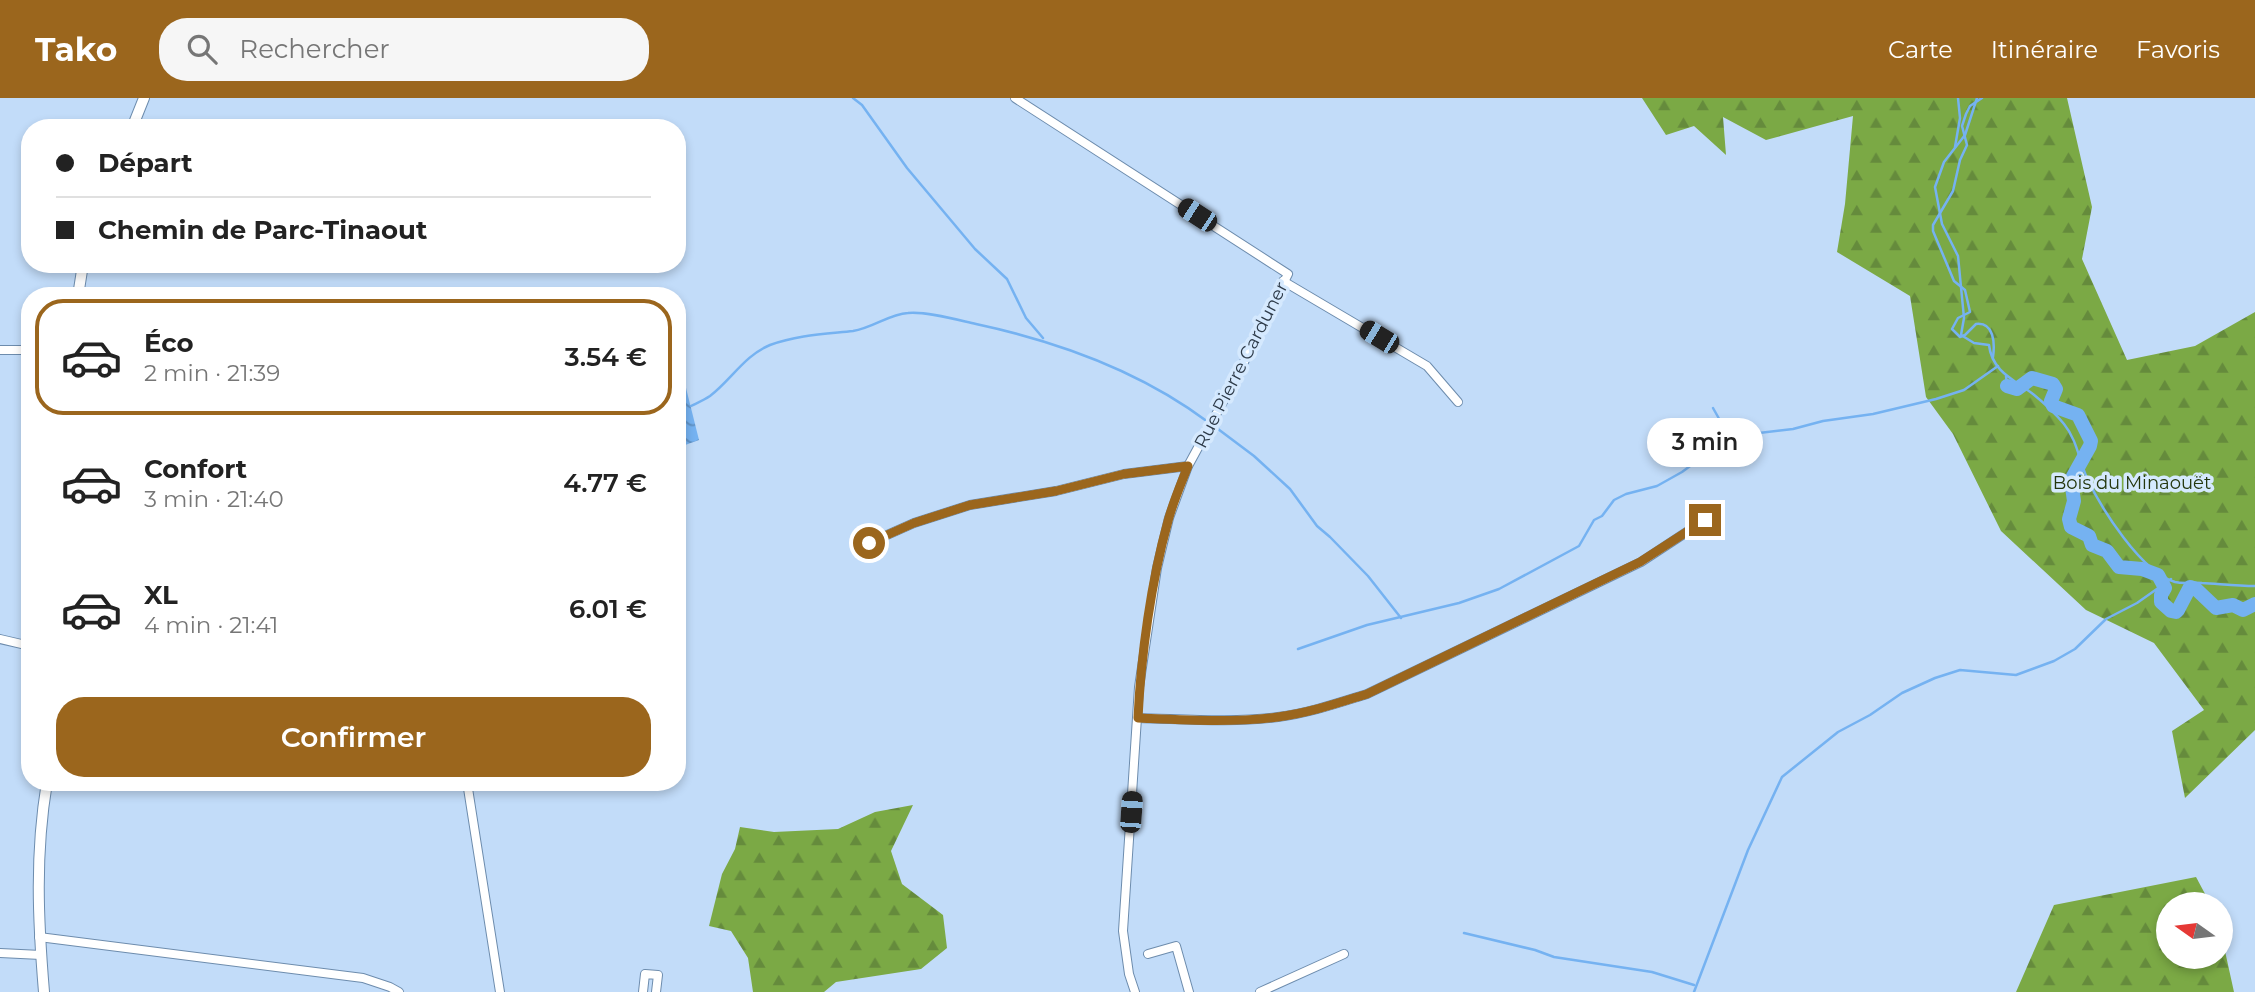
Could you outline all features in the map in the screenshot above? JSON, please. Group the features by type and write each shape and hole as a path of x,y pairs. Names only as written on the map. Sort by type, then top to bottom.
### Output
{"main road":[{"path":"136,119 144,98"},
{"path":"44,992 39,937 38,845 46,791"}],"street":[{"path":"1016,98 1286,277 1427,366 1458,401"},
{"name":"Rue Pierre Carduner","path":"1135,992 1129,974 1123,931 1139,687 1157,568 1168,518 1188,466 1286,277"},
{"path":"0,350 21,350"},
{"path":"869,543 914,523 970,505 1056,491 1124,474 1188,466"},
{"path":"1138,718 1210,720 1278,717 1367,694 1640,562 1705,520"},
{"path":"0,639 21,644"},
{"path":"468,791 500,992"},
{"path":"39,937 363,978 399,992"},
{"path":"1148,954 1176,946 1189,992"},
{"path":"0,953 41,955"},
{"path":"1260,992 1344,954"},
{"path":"643,992 645,974 659,975 656,992"}],"green space":[{"name":"Bois du Minaouët","path":"1642,98 2067,98 2092,207 2082,259 2127,360 2195,346 2255,312 2255,730 2185,798 2172,731 2204,710 2154,643 2086,610 2001,531 1953,434 1926,397 1910,296 1837,252 1845,204 1853,116 1766,140 1723,117 1726,155 1694,126 1666,135"},
{"path":"913,805 891,851 902,884 943,915 947,948 921,969 836,982 824,992 753,992 748,958 731,931 709,926 722,874 735,849 740,827 774,832 838,829 875,812"},
{"path":"2196,877 2204,892 2156,892 2156,970 2229,970 2234,992 2016,992 2054,905"}],"water":[{"path":"686,388 699,440 686,445"}],"waterway":[{"path":"853,98 862,105 907,168 975,249 1007,279 1026,318 1043,338"},
{"path":"1955,147 1960,118 1958,98"},
{"path":"1977,98 1965,135 1944,162 1935,187 1942,224 1958,256 1964,318 1961,335 1974,343 1989,345 1999,369 2037,397 2064,424 2102,506 2136,553 2149,566 2175,582 2255,586"},
{"path":"1982,98 1970,106 1966,114 1962,126 1967,145 1960,160 1953,191 1933,225 1933,231 1954,281 1965,290 1970,312 1958,318 1952,329 1960,337 1976,324 1987,326 1992,334 1993,357"},
{"path":"691,406 718,390 746,361 770,345 801,337 853,331 894,316 915,313 942,316 1007,331 1068,349 1127,373 1208,422"},
{"path":"1298,649 1367,625 1459,603 1499,589 1579,546 1594,520 1602,516 1614,500 1657,486 1682,472 1716,447 1742,435 1793,429 1936,399 1964,390 1998,366"},
{"path":"2006,376 2007,386"},
{"path":"2007,386 2017,389 2032,378 2053,384 2056,389 2051,401 2053,406 2078,415 2091,441 2071,480 2074,501 2069,519 2071,527 2089,536 2092,545 2107,551 2119,567 2142,569 2158,575 2165,588 2161,602 2171,611 2178,610 2190,587 2196,589 2216,608 2233,605 2243,610 2255,604"},
{"path":"1713,408 1731,440"},
{"path":"1214,426 1254,456 1290,489 1317,526 1368,576 1401,618"},
{"path":"1694,992 1748,850 1782,777 1838,732 1870,715 1902,693 1960,670 2016,675 2054,661 2075,649 2106,619 2137,603 2171,579"},
{"path":"1464,933 1554,957 1652,972 1694,985"}],"route":[{"path":"869,543 914,523 970,505 1056,491 1124,474 1188,466 1168,518 1157,568 1139,687 1138,718 1210,720 1278,717 1367,694 1640,562 1705,520"}]}
